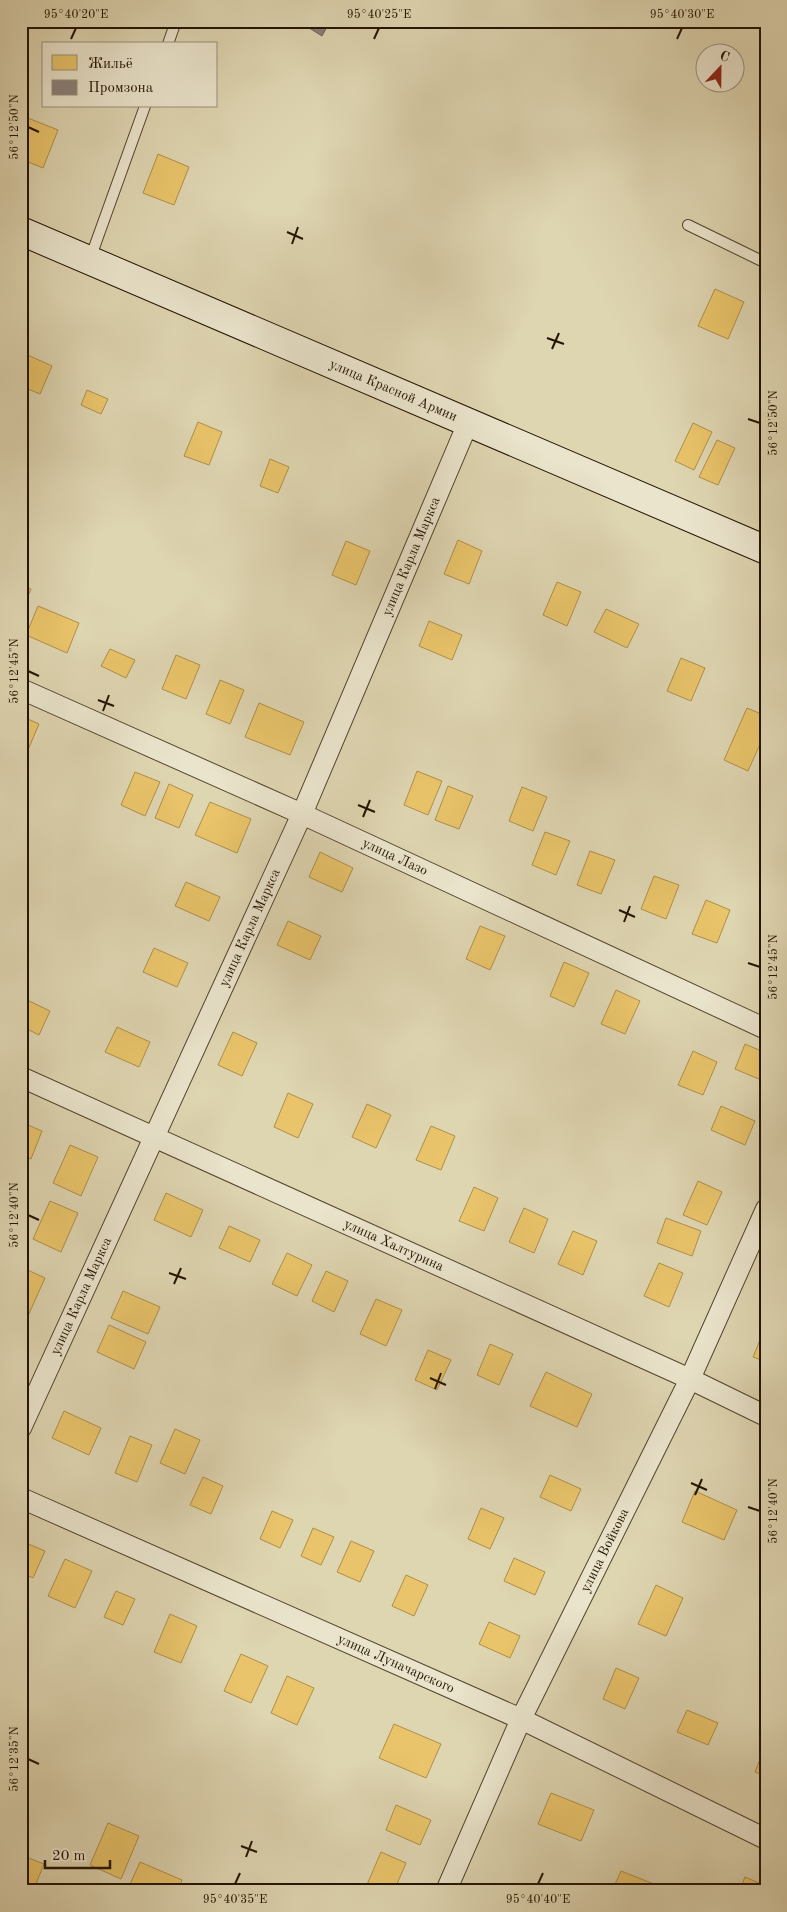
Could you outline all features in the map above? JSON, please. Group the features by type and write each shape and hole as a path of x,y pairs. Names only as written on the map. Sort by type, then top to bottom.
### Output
{"street":[{"name":"улица Красной Армии","path":"21,231 766,550"},
{"name":"улица Карла Маркса","path":"21,1428 302,814 468,423"},
{"name":"улица Лазо","path":"21,689 302,814 766,1029"},
{"name":"улица Халтурина","path":"21,1077 690,1379 766,1416"},
{"name":"улица Войкова","path":"446,1891 521,1718 690,1379 766,1210"},
{"name":"улица Луначарского","path":"21,1498 521,1718 766,1839"}],"lane":[{"path":"169,42 176,21"},
{"path":"90,260 145,108"},
{"path":"688,225 766,262"}],"building: Жильё":[{"path":"28,118 58,130 43,168 21,159 21,135"},
{"path":"158,154 189,167 174,205 143,193"},
{"path":"715,289 744,302 728,339 698,326"},
{"path":"21,352 52,366 40,394 21,386"},
{"path":"87,390 108,399 101,414 81,405"},
{"path":"198,422 222,432 209,465 184,456"},
{"path":"693,423 712,432 694,470 675,461"},
{"path":"717,440 735,448 718,485 699,477"},
{"path":"270,459 289,467 278,493 260,486"},
{"path":"458,540 482,551 469,584 444,574"},
{"path":"346,541 370,551 356,585 332,575"},
{"path":"557,582 581,592 567,626 543,615"},
{"path":"21,585 31,589 21,612"},
{"path":"38,606 79,623 67,653 26,635"},
{"path":"606,609 639,624 627,648 594,632"},
{"path":"429,621 462,635 452,660 419,646"},
{"path":"110,649 135,660 126,678 101,666"},
{"path":"176,655 200,665 186,699 162,689"},
{"path":"681,658 705,668 691,701 667,691"},
{"path":"220,680 244,690 230,724 206,714"},
{"path":"259,703 304,722 290,755 245,737"},
{"path":"747,708 766,716 766,731 748,771 724,760"},
{"path":"21,716 39,724 27,752 21,749"},
{"path":"417,771 442,781 428,815 404,805"},
{"path":"135,772 160,782 145,816 121,805"},
{"path":"169,784 193,795 179,828 155,818"},
{"path":"448,786 473,796 459,829 435,820"},
{"path":"522,787 547,797 533,831 509,821"},
{"path":"210,802 251,819 237,853 195,835"},
{"path":"545,832 570,841 556,875 532,865"},
{"path":"590,851 615,860 601,894 577,885"},
{"path":"320,852 353,868 342,892 309,877"},
{"path":"654,876 679,885 666,919 641,909"},
{"path":"186,882 220,897 209,921 175,906"},
{"path":"706,900 730,910 717,943 692,934"},
{"path":"288,921 321,936 310,960 277,945"},
{"path":"480,926 505,936 490,970 466,959"},
{"path":"154,948 188,963 177,987 143,972"},
{"path":"564,962 589,973 574,1007 550,996"},
{"path":"616,990 640,1001 625,1034 601,1024"},
{"path":"21,997 50,1011 39,1035 21,1026"},
{"path":"117,1027 150,1042 139,1067 105,1052"},
{"path":"233,1032 257,1043 242,1076 218,1065"},
{"path":"745,1044 766,1053 766,1082 735,1069"},
{"path":"693,1051 717,1062 703,1095 678,1085"},
{"path":"288,1093 313,1104 298,1138 274,1127"},
{"path":"367,1104 391,1115 376,1148 352,1137"},
{"path":"721,1106 755,1121 745,1145 711,1130"},
{"path":"21,1122 42,1131 31,1159 21,1155"},
{"path":"431,1126 455,1136 441,1170 416,1160"},
{"path":"70,1145 98,1157 81,1196 53,1183"},
{"path":"698,1181 722,1192 707,1225 683,1215"},
{"path":"474,1187 498,1198 484,1231 459,1221"},
{"path":"166,1193 203,1210 191,1237 154,1220"},
{"path":"50,1201 78,1213 61,1252 33,1239"},
{"path":"524,1208 548,1219 534,1253 509,1242"},
{"path":"666,1218 701,1231 692,1256 657,1243"},
{"path":"229,1226 260,1240 250,1262 219,1248"},
{"path":"573,1231 597,1241 583,1275 558,1264"},
{"path":"287,1253 312,1265 297,1296 272,1284"},
{"path":"659,1263 683,1273 669,1307 644,1296"},
{"path":"21,1267 45,1278 28,1316 21,1313"},
{"path":"326,1271 348,1281 334,1312 312,1301"},
{"path":"123,1291 160,1307 148,1334 111,1318"},
{"path":"376,1299 402,1310 386,1346 360,1334"},
{"path":"109,1325 146,1342 134,1369 97,1352"},
{"path":"766,1328 766,1362 753,1357"},
{"path":"490,1344 513,1354 499,1385 477,1375"},
{"path":"428,1350 451,1360 437,1390 415,1380"},
{"path":"546,1372 592,1394 577,1427 530,1406"},
{"path":"64,1411 101,1428 89,1455 52,1438"},
{"path":"175,1429 200,1440 185,1474 160,1463"},
{"path":"130,1436 152,1445 137,1482 115,1473"},
{"path":"550,1475 581,1489 571,1511 540,1497"},
{"path":"203,1477 223,1486 211,1514 190,1505"},
{"path":"695,1491 737,1510 724,1540 682,1522"},
{"path":"481,1508 504,1518 490,1549 468,1539"},
{"path":"272,1511 293,1520 280,1548 260,1539"},
{"path":"313,1528 334,1537 321,1565 301,1556"},
{"path":"21,1541 45,1551 33,1578 21,1573"},
{"path":"351,1541 374,1551 360,1582 337,1572"},
{"path":"514,1558 545,1572 535,1595 504,1581"},
{"path":"65,1559 92,1571 75,1608 48,1596"},
{"path":"406,1575 428,1585 414,1616 392,1606"},
{"path":"656,1585 683,1598 666,1636 638,1624"},
{"path":"116,1591 135,1599 123,1625 104,1617"},
{"path":"170,1614 197,1626 181,1663 154,1652"},
{"path":"489,1622 520,1636 510,1658 479,1644"},
{"path":"241,1654 268,1666 251,1703 224,1691"},
{"path":"616,1668 639,1678 625,1709 603,1699"},
{"path":"287,1676 314,1688 297,1725 271,1713"},
{"path":"687,1710 718,1723 708,1745 677,1732"},
{"path":"394,1724 441,1744 426,1778 379,1758"},
{"path":"764,1749 766,1750 766,1776 755,1772"},
{"path":"551,1793 594,1810 581,1841 538,1824"},
{"path":"396,1805 431,1820 420,1845 386,1830"},
{"path":"108,1823 139,1836 121,1879 90,1865"},
{"path":"381,1852 406,1863 394,1891 376,1891 366,1887"},
{"path":"21,1855 44,1864 33,1891 21,1891"},
{"path":"140,1862 182,1880 178,1891 127,1891"},
{"path":"621,1871 664,1888 663,1891 612,1891"},
{"path":"745,1877 766,1886 766,1891 739,1891"}],"building: Промзона":[{"path":"298,21 330,21 322,36"}]}
